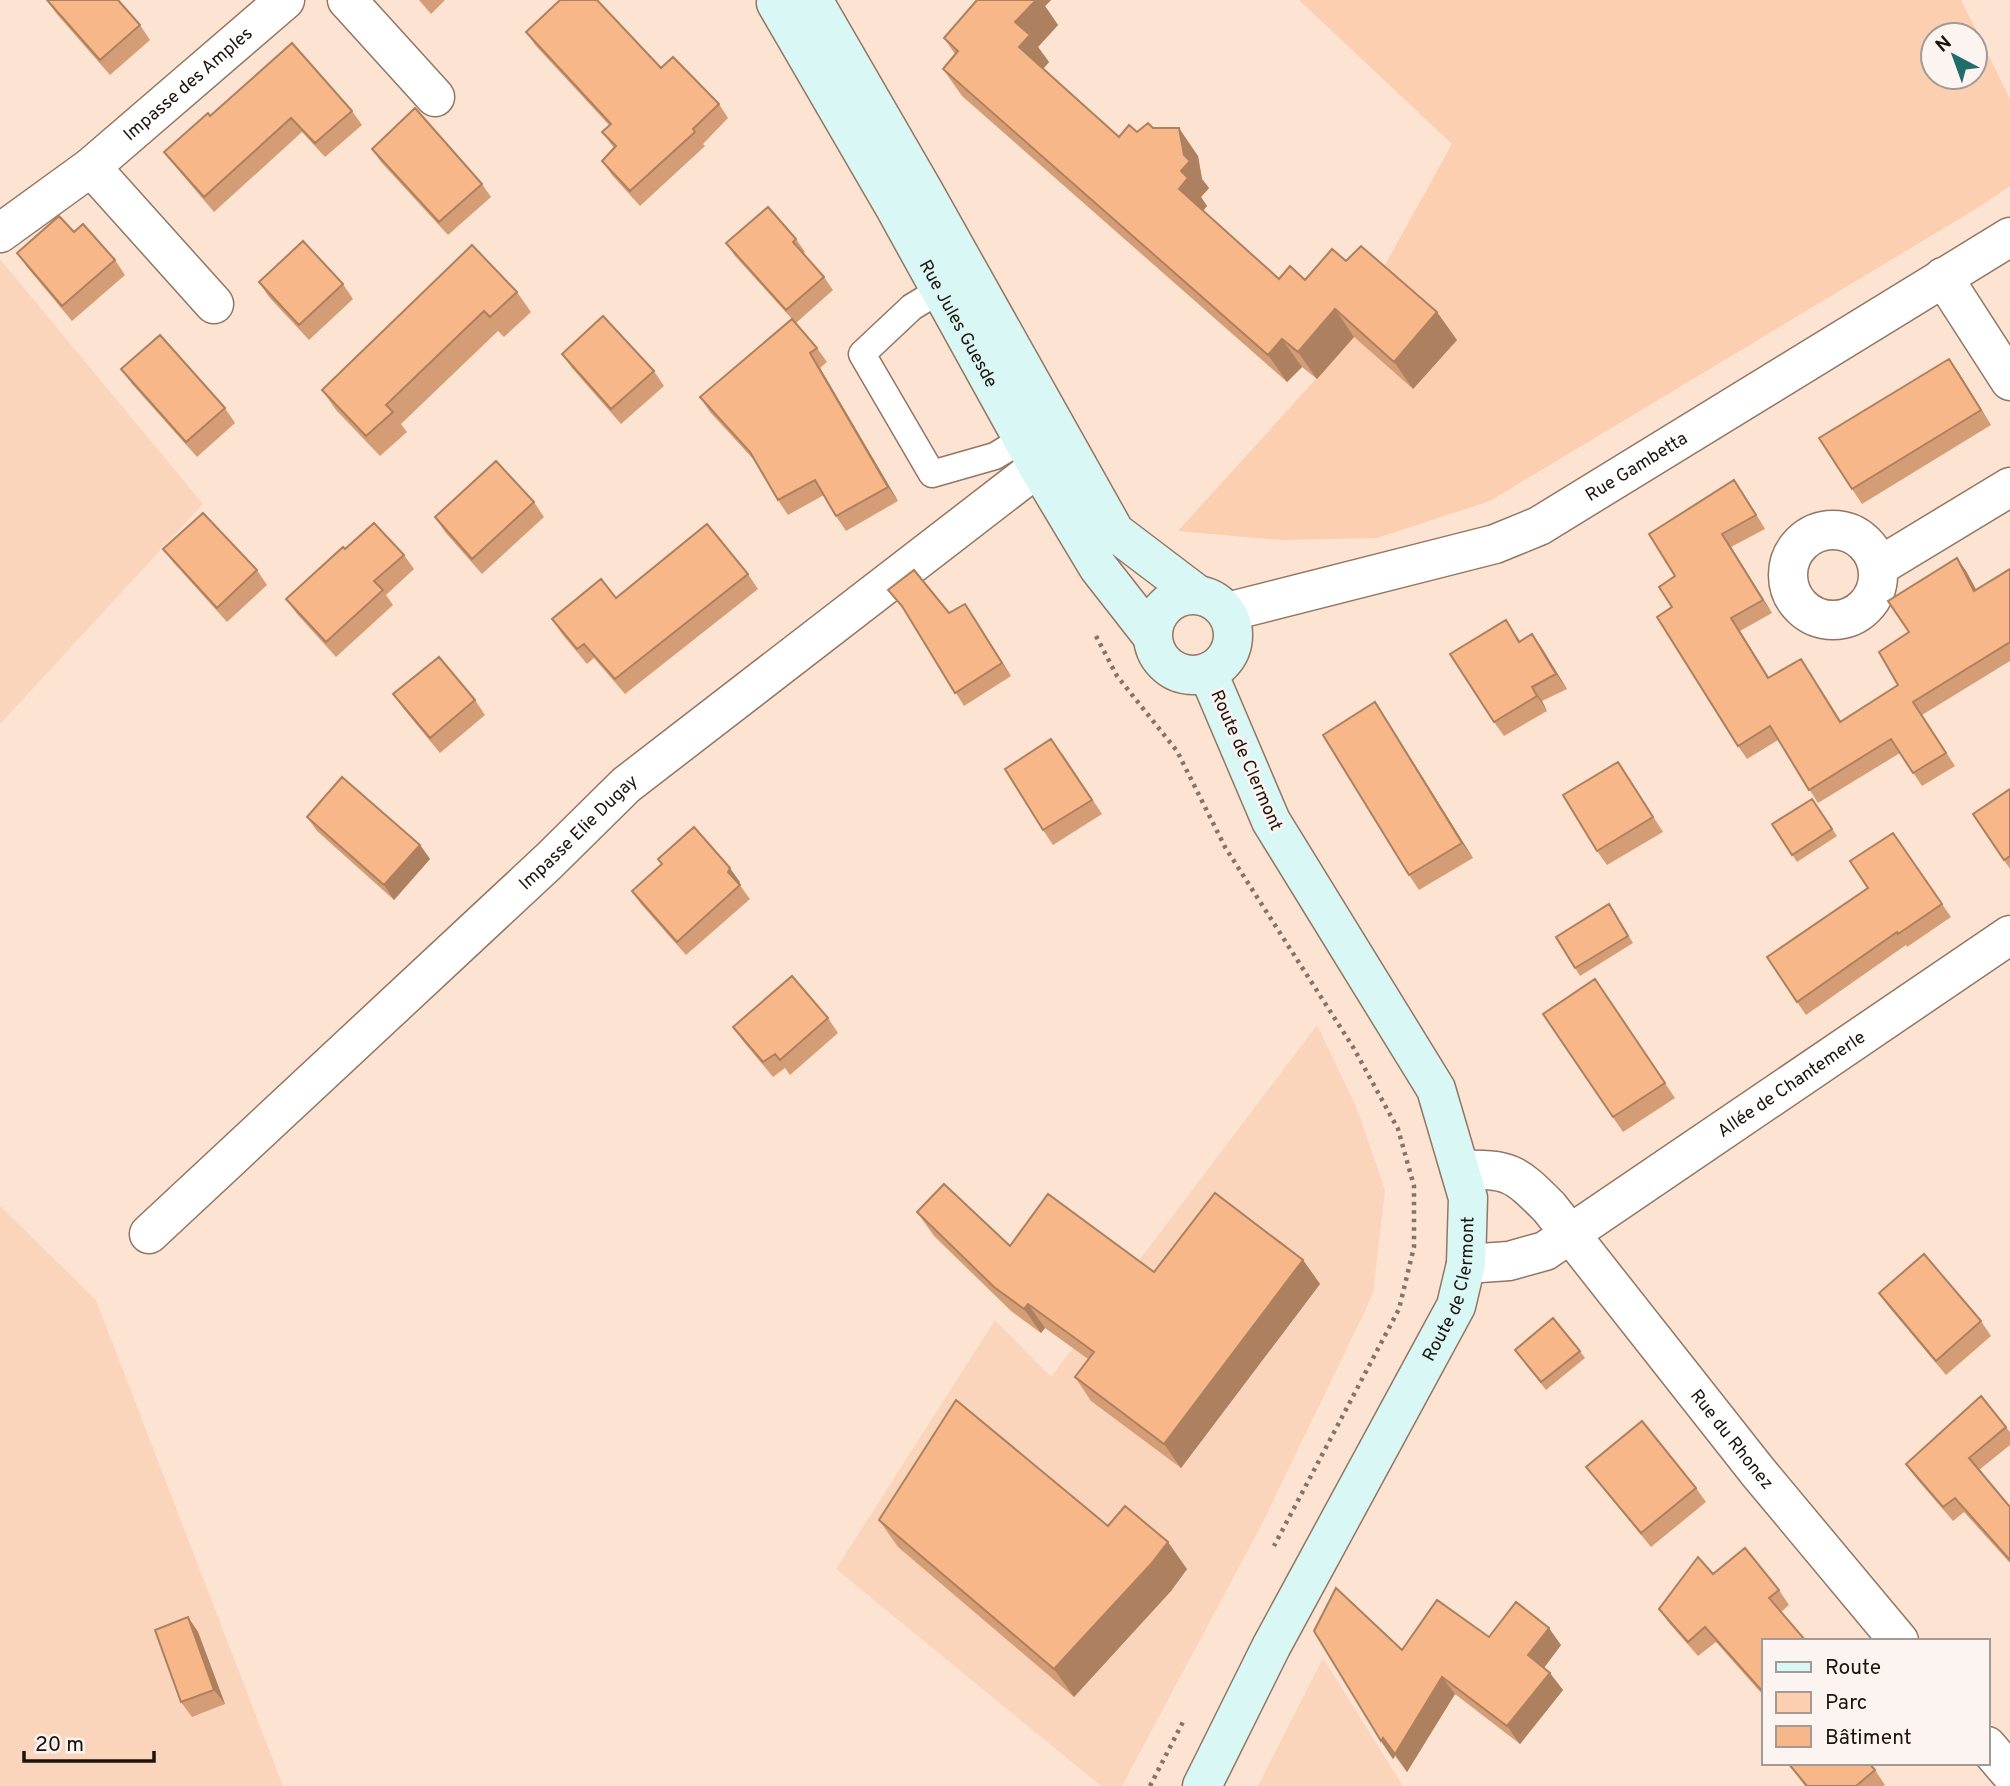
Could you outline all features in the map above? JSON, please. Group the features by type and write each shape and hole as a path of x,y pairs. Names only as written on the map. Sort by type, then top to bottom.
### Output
{"main road":[{"name":"Rue Jules Guesde","path":"788,1 940,290 1031,453 1098,567 1152,636"},
{"name":"Rue Jules Guesde","path":"788,1 923,190 1115,532 1212,603"},
{"path":"1184,595 1212,603 1232,623 1234,635 1227,658 1219,667 1208,673 1183,674 1171,669 1161,660 1152,636 1161,610 1171,600 1184,595"},
{"name":"Route de Clermont","path":"1202,1786 1271,1647 1456,1306 1466,1264 1468,1198 1436,1089 1271,821 1208,673"}],"street":[{"name":"Impasse des Amples","path":"0,233 91,167 285,0"},
{"path":"348,0 435,97"},
{"path":"91,167 214,304"},
{"name":"Rue Gambetta","path":"1212,603 1495,544 1539,526 2010,237"},
{"path":"1943,277 2010,381"},
{"name":"Impasse Elie Dugay","path":"149,1234 539,870 626,785 1031,453"},
{"path":"1878,567 2010,487"},
{"name":"Allée de Chantemerle","path":"1466,1264 1508,1261 1545,1251 2010,934"},
{"name":"Rue du Rhonez","path":"1460,1170 1497,1169 1522,1180 1549,1207 1758,1472 1897,1639"},
{"path":"1989,1748 2010,1773"}],"lane":[{"path":"940,290 912,307 862,354 932,474 995,456 1031,453"}],"path":[{"path":"1117,676 1177,751 1226,847 1353,1047 1398,1129 1414,1186 1414,1247 1399,1309 1269,1557"},
{"path":"1150,1786 1188,1714"}],"shaded area":[{"path":"0,259 203,504 0,724"},
{"path":"1317,1025 1356,1106 1385,1190 1373,1294 1263,1522 1122,1786 1101,1786 836,1569 995,1320 1051,1377"},
{"path":"0,1206 96,1300 283,1786 0,1786"},
{"path":"1323,1658 1403,1786 1258,1786"}],"green space":[{"path":"1299,0 1961,0 1971,21 1919,21 1919,91 1989,91 1989,57 2010,99 2010,186 1490,501 1377,538 1282,540 1178,531 1354,337 1413,389 1380,274 1452,144"}],"building":[{"path":"47,0 118,0 140,25 100,60"},
{"path":"560,0 597,0 661,68 673,57 719,104 693,129 695,132 630,191 602,161 616,146 602,132 611,124 526,32"},
{"path":"977,0 1036,0 1015,22 1030,35 1019,47 1119,137 1129,125 1137,132 1148,123 1153,128 1179,128 1184,155 1190,161 1181,171 1188,178 1179,189 1279,279 1290,266 1305,280 1332,249 1346,261 1361,246 1437,312 1394,362 1335,309 1298,352 1282,339 1268,355 943,69 958,51 944,38"},
{"path":"292,43 352,111 315,143 291,118 204,197 164,152 208,113 210,116"},
{"path":"415,108 482,184 439,222 372,149"},
{"path":"768,207 796,239 793,242 824,277 786,310 726,243"},
{"path":"59,216 74,232 83,224 115,260 62,306 17,253"},
{"path":"303,241 343,284 299,325 259,282"},
{"path":"472,245 517,292 490,317 484,311 386,405 393,412 366,436 322,390"},
{"path":"603,316 654,371 611,409 562,354"},
{"path":"792,319 817,348 810,353 888,487 836,516 815,480 778,500 750,452 700,397"},
{"path":"160,335 225,408 186,442 121,369"},
{"path":"1949,359 1981,410 1852,489 1819,438"},
{"path":"496,461 534,502 472,559 435,517"},
{"path":"1734,480 1756,515 1722,534 1763,600 1731,618 1768,678 1801,659 1840,722 1898,685 1879,652 1909,632 1888,601 1957,558 1974,591 2010,569 2010,642 1913,702 1946,753 1913,773 1891,739 1809,790 1770,726 1738,746 1657,617 1672,607 1659,587 1675,576 1649,534"},
{"path":"203,513 257,570 217,608 163,549"},
{"path":"374,523 404,555 374,581 383,590 326,642 286,599"},
{"path":"707,524 748,574 615,679 584,644 577,649 552,619 601,579 616,598"},
{"path":"914,570 949,613 965,604 1002,663 955,693 902,606 888,590"},
{"path":"1506,620 1519,642 1532,634 1556,674 1532,687 1537,696 1494,722 1450,654"},
{"path":"439,657 475,700 430,738 393,694"},
{"path":"1375,702 1462,843 1409,875 1323,735"},
{"path":"1051,739 1092,800 1043,830 1005,769"},
{"path":"1618,762 1653,817 1597,851 1563,795"},
{"path":"342,777 420,845 384,885 307,817"},
{"path":"2010,789 2010,856 2004,860 1973,814"},
{"path":"1812,799 1832,829 1792,855 1772,824"},
{"path":"694,827 730,868 728,872 740,885 677,942 632,891 662,864 658,859"},
{"path":"1893,833 1942,904 1797,1002 1767,957 1868,888 1850,861"},
{"path":"1609,904 1628,936 1575,968 1556,937"},
{"path":"792,976 828,1018 780,1060 775,1054 763,1062 733,1027"},
{"path":"1595,979 1665,1083 1613,1117 1543,1014"},
{"path":"944,1184 1010,1246 1048,1194 1154,1272 1215,1193 1303,1260 1164,1444 1075,1377 1094,1352 1028,1304 1024,1309 994,1287 917,1212"},
{"path":"1924,1254 1981,1321 1936,1361 1879,1293"},
{"path":"1553,1318 1580,1351 1541,1382 1515,1350"},
{"path":"1981,1396 2006,1427 1969,1458 2010,1507 2010,1560 1955,1498 1943,1507 1906,1464"},
{"path":"956,1400 1108,1526 1125,1506 1168,1542 1054,1669 879,1520"},
{"path":"1642,1421 1696,1488 1641,1533 1586,1467"},
{"path":"1745,1548 1779,1590 1769,1598 1804,1639 1762,1639 1762,1691 1705,1627 1688,1642 1659,1609 1698,1557 1713,1574"},
{"path":"1336,1588 1402,1650 1437,1600 1489,1637 1516,1602 1549,1628 1528,1655 1550,1673 1507,1726 1442,1677 1395,1754 1383,1738 1381,1741 1314,1631"},
{"path":"188,1617 214,1690 181,1702 155,1630"},
{"path":"1790,1765 1871,1765 1875,1770 1856,1786 1807,1786"}]}
